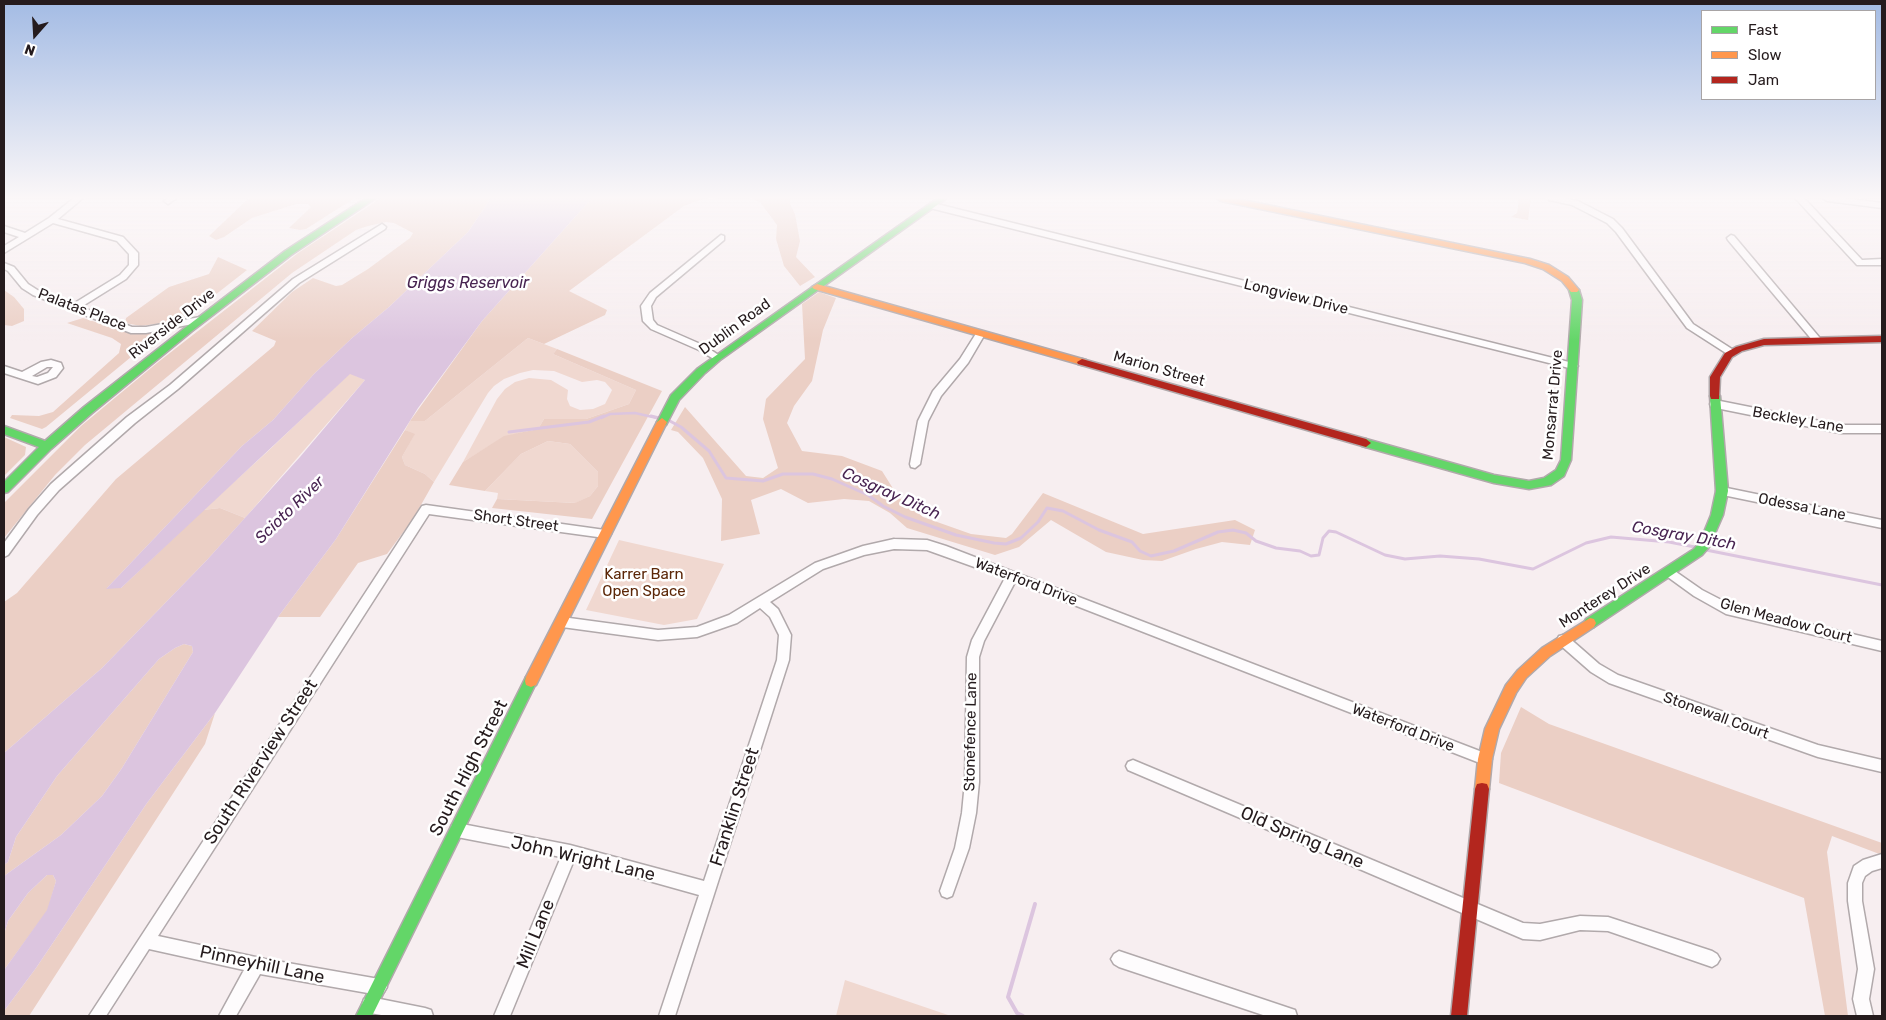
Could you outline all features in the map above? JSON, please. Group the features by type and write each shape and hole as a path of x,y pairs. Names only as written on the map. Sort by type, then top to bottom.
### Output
{"street":[{"path":"73,308 123,277 132,265 134,253 127,246"},
{"name":"Riverside Drive","path":"4,489 47,446 96,404 200,320 298,246"},
{"path":"4,552 33,512 55,488 131,420 174,387 296,280 352,246"},
{"path":"712,246 653,295 646,306 646,313 648,321 662,332 702,348 717,358"},
{"name":"Dublin Road","path":"605,534 659,426 669,408 687,384 717,358 876,246"},
{"name":"Longview Drive","path":"1090,246 1572,366"},
{"name":"Monsarrat Drive","path":"1452,246 1527,261 1560,275 1574,289 1577,300 1566,460 1560,473 1547,482 1529,485 1494,479"},
{"path":"1630,246 1690,326 1732,353 1764,342 1816,339 1882,339"},
{"path":"1737,246 1816,339"},
{"path":"1844,246 1860,263 1882,262"},
{"name":"Palatas Place","path":"4,266 11,269 24,286 33,292 131,330 146,330 180,322 200,320"},
{"name":"Marion Street","path":"817,287 1494,479"},
{"path":"915,464 923,421 937,394 964,361 980,334"},
{"name":"Monterey Drive","path":"1459,1016 1485,760 1492,729 1501,707 1511,688 1534,662 1563,640 1669,572 1701,548 1718,515 1722,491 1715,404 1715,377 1722,362 1732,353"},
{"path":"4,369 23,376"},
{"name":"Beckley Lane","path":"1715,404 1840,429 1882,428"},
{"path":"4,430 47,446"},
{"name":"Odessa Lane","path":"1722,491 1882,524"},
{"name":"Short Street","path":"426,509 605,534"},
{"name":"South Riverview Street","path":"97,1016 426,509"},
{"name":"South High Street","path":"367,1011 605,534"},
{"name":"Waterford Drive","path":"562,622 644,634 676,635 715,627 762,602 797,578 819,566 863,551 894,544 927,546 942,550 1485,760"},
{"name":"Glen Meadow Court","path":"1669,572 1698,593 1730,610 1882,646"},
{"name":"Stonefence Lane","path":"947,891 962,848 969,813 972,782 973,657 978,640 1011,578"},
{"name":"Franklin Street","path":"667,1016 783,660 785,635 774,613 762,602"},
{"name":"Stonewall Court","path":"1563,640 1595,668 1614,679 1810,749 1882,766"},
{"name":"Old Spring Lane","path":"1133,766 1515,928 1532,933 1580,923 1608,924 1712,959"},
{"name":"John Wright Lane","path":"458,830 570,852 708,890"},
{"name":"Mill Lane","path":"502,1016 570,852"},
{"path":"1865,1016 1861,999 1866,969 1855,901 1855,883 1859,871 1868,865 1882,861"},
{"name":"Pinneyhill Lane","path":"146,941 256,965 378,987"},
{"path":"1119,959 1289,1016"},
{"path":"226,1016 256,965"},
{"path":"367,1011 425,1016"}],"green space":[{"path":"528,338 557,349 553,354 636,390 629,404 586,419 544,419 538,429 504,437 463,462 497,399 505,389 515,382 529,378 551,380 568,390 567,399 570,406 580,410 593,409 605,404 612,390 605,382 597,380 582,382 554,371 533,370 520,373 504,379 488,393 434,482 425,474 405,465 402,457 414,435 405,430 410,421 425,421"},
{"path":"350,373 365,380 245,518 220,508 203,510 266,453"},
{"path":"548,441 570,444 598,472 598,486 590,496 576,503 497,499 498,493 485,491 521,454"},
{"name":"Karrer Barn Open Space","path":"619,540 724,564 697,619 664,625 586,610"},
{"path":"845,980 951,1016 836,1016"}],"shaded area":[{"path":"309,246 333,246 292,273 85,445 55,475 4,538 4,503 81,426 157,363"},
{"path":"400,246 454,246 314,374 273,420 242,446 107,588 121,588 203,510 220,508 245,518 102,668 4,753 4,602 17,593 116,479 274,346 276,341 252,331 292,292 313,278 336,286 342,285"},
{"path":"549,246 630,246 569,291 607,310 605,315 544,344 528,338 425,421 410,421 482,321"},
{"path":"778,246 799,246 796,257 815,277 800,286 784,266"},
{"path":"218,257 247,270 192,313 175,321 141,326 125,323 126,318 169,287 209,274"},
{"path":"4,290 14,297 24,309 24,321 12,326 4,325"},
{"path":"819,292 836,298 823,330 812,381 794,406 787,423 802,451 842,456 882,471 899,498 923,517 971,534 1006,538 1012,534 1043,493 1143,534 1235,520 1255,530 1250,545 1222,542 1162,561 1143,560 1106,552 1051,520 1019,547 995,555 907,528 890,513 869,501 844,499 808,503 781,489 751,500 760,534 721,541 722,499 703,458 678,432 671,430 685,407 746,476 763,478 778,468 763,419 766,399 805,359 802,304"},
{"path":"83,318 130,333 159,334 46,427 42,429 10,418 12,415 39,416 53,412 119,353 121,344 112,338 67,323"},
{"path":"557,349 662,391 592,519 492,508 497,499 575,503 590,496 598,486 598,472 570,444 548,441 521,454 485,491 449,485 463,462 504,436 538,429 544,419 586,419 629,404 636,390 553,354"},
{"path":"405,430 415,434 402,457 405,465 425,474 434,482 413,519 387,554 358,563 320,617 278,617 336,539"},
{"path":"4,437 26,447 25,455 4,476"},
{"path":"184,644 192,646 193,652 122,768 102,796 61,835 4,876 4,865 8,862 16,837 57,776 159,659"},
{"path":"1521,707 1549,724 1882,843 1882,855 1832,836 1827,852 1848,1016 1825,1016 1804,898 1499,783 1501,753"},
{"path":"215,713 205,744 29,1016 4,1016 4,1011 36,968 147,803"},
{"path":"47,875 53,875 56,881 48,910 4,970 4,934 8,921 28,893"}],"water":[{"path":"454,246 549,246 482,321 418,408 336,539 278,617 215,713 147,803 36,968 4,1011 4,970 47,910 56,881 53,875 47,875 28,893 8,921 4,934 4,876 61,835 102,796 122,768 193,652 192,646 184,644 159,659 57,776 16,837 8,862 4,865 4,753 102,668 206,561 300,457 365,380 350,374 121,588 106,589 242,446 273,420 314,374 352,338 389,307"}],"waterway":[{"name":"Cosgray Ditch","path":"601,418 610,414 635,413 657,418"},
{"name":"Cosgray Ditch","path":"509,432 589,422 604,416"},
{"name":"Cosgray Ditch","path":"651,416 659,418"},
{"name":"Cosgray Ditch","path":"668,420 681,427 709,451 726,478 763,481 783,474 813,474 832,479 868,495 883,506 905,517 956,535 994,543 1006,544 1021,538 1038,522 1047,508 1063,511 1099,530 1132,542 1140,551 1151,556 1174,551 1218,532 1233,530 1246,533 1256,541 1276,548 1300,551 1311,556 1319,555 1323,538 1329,531 1336,532 1385,555 1405,559 1440,556 1479,559 1533,569 1586,543 1611,537 1669,542 1695,547"},
{"name":"Cosgray Ditch","path":"1706,550 1882,585"},
{"path":"1023,1016 1017,1013 1008,997 1035,904"}],"traffic: fast":[{"path":"4,489 47,446 88,410 189,329 299,246"},
{"path":"662,422 675,398 701,371 876,246"},
{"path":"1366,443 1494,479 1529,485 1547,482 1560,473 1566,460 1577,300 1574,290"},
{"path":"1590,623 1698,552 1705,544 1717,515 1722,491 1715,396"},
{"path":"4,430 47,446"},
{"path":"364,1016 531,681"}],"traffic: slow":[{"path":"1452,246 1527,261 1546,267 1565,279 1574,290"},
{"path":"817,287 1082,362"},
{"path":"531,681 662,422"},
{"path":"1482,789 1485,759 1492,729 1511,689 1522,674 1546,652 1590,623"}],"traffic: jam":[{"path":"1715,396 1715,377 1728,355 1739,349 1764,342 1882,339"},
{"path":"1082,362 1366,443"},
{"path":"1459,1016 1482,789"}],"water label":[{"name":"Griggs Reservoir","path":"468,283"},
{"name":"Scioto River","path":"290,510"}]}
